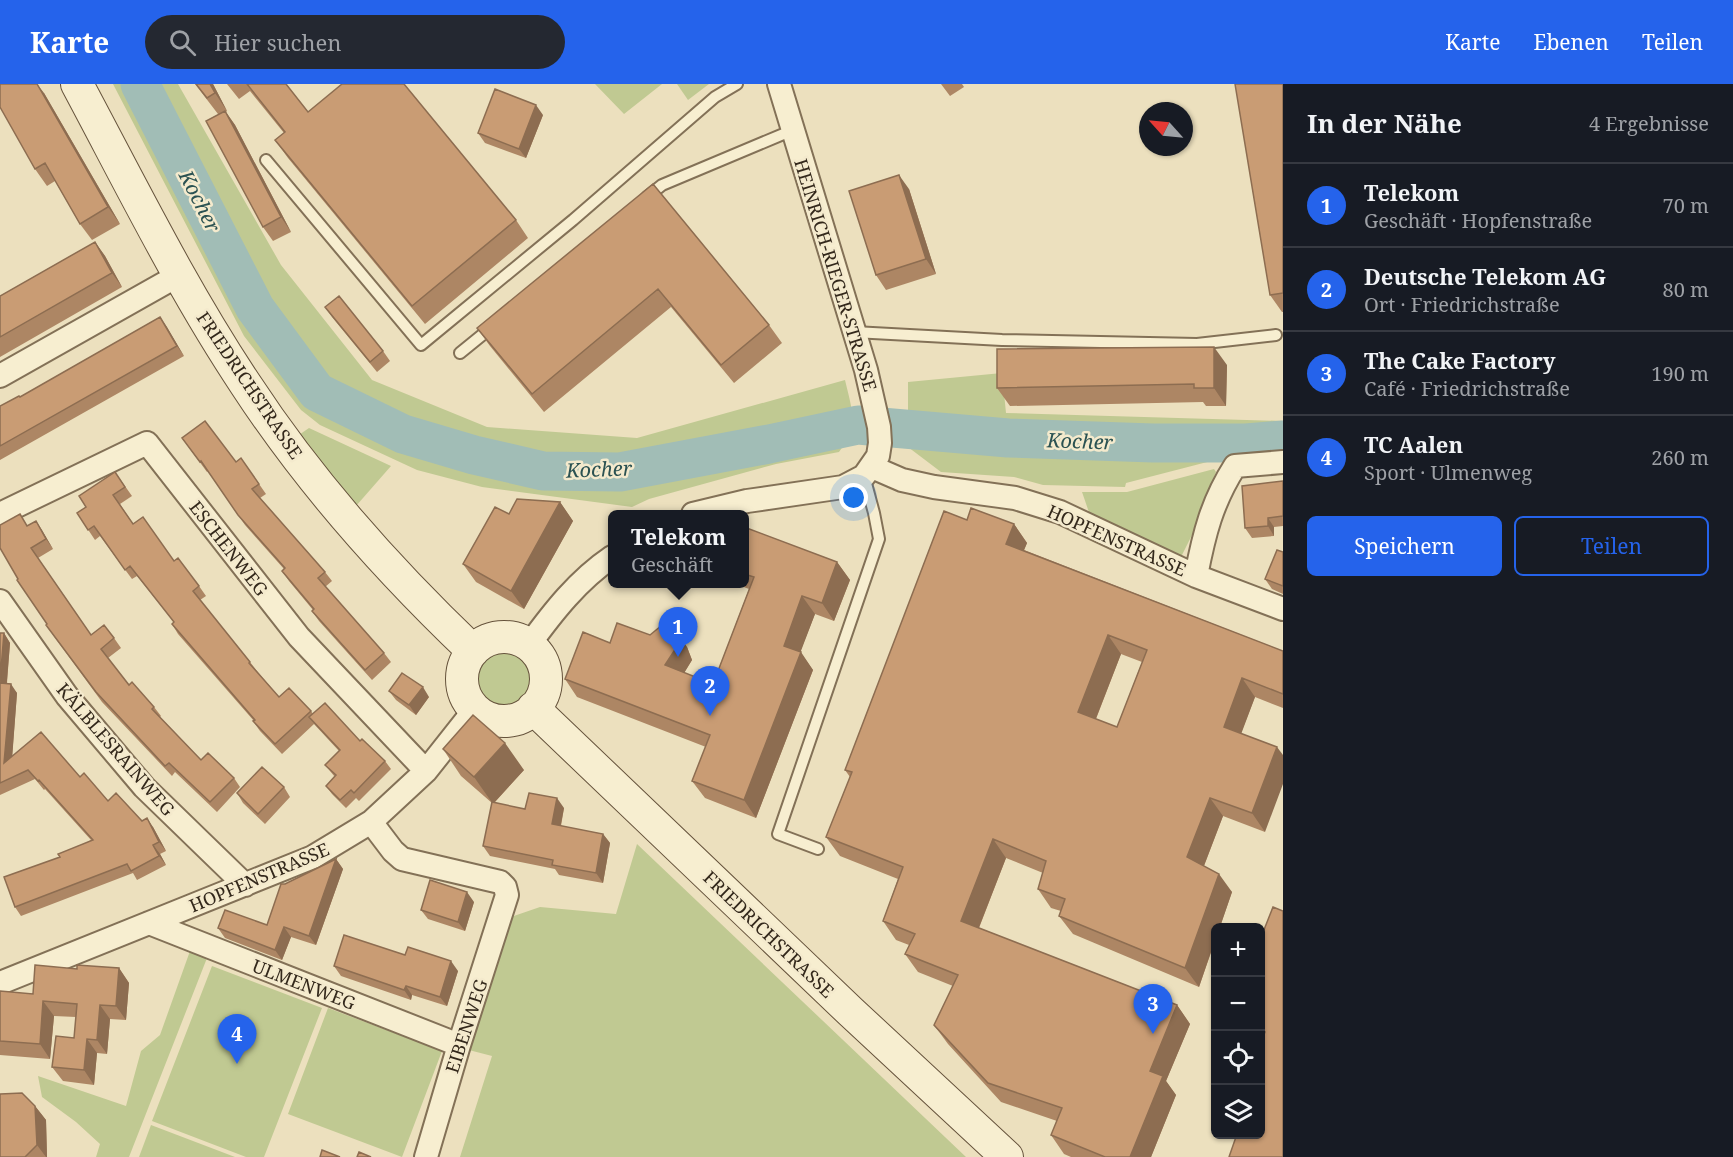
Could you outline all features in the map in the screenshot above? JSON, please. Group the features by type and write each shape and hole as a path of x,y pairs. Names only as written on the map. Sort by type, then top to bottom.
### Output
{"main road":[{"name":"FRIEDRICHSTRASSE","path":"76,84 179,275 246,386 286,443 329,498 398,577 473,651"},
{"path":"497,637 514,638 529,645 542,662 546,677 543,694 533,708 520,717 505,721 489,718 475,710 465,694 462,676 467,658 480,644 497,637"},
{"name":"FRIEDRICHSTRASSE","path":"533,708 851,1012 1007,1157"}],"street":[{"name":"HEINRICH-RIEGER-STRASSE","path":"779,84 866,370 879,427 880,443 878,456 868,471"},
{"path":"0,376 179,275"},
{"name":"ESCHENWEG","path":"0,514 147,443 299,637 426,771"},
{"path":"1196,576 1203,538 1220,489 1235,466 1283,462"},
{"path":"710,510 747,501 843,487 868,471"},
{"name":"HOPFENSTRASSE","path":"868,471 934,487 1015,498 1060,512 1196,576 1283,609"},
{"path":"529,645 553,612 579,585 608,560"},
{"name":"KÄLBLESRAINWEG","path":"0,601 67,696 144,787 245,885"},
{"name":"HOPFENSTRASSE","path":"0,983 312,857 371,822 426,771 475,710"},
{"name":"EIBENWEG","path":"371,822 402,859 500,882 506,887 507,895 426,1157"},
{"name":"ULMENWEG","path":"149,923 459,1045"}],"lane":[{"path":"266,160 421,345 573,220 715,97 737,84"},
{"path":"634,208 662,185 793,130"},
{"path":"460,353 497,323"},
{"path":"854,332 1002,340 1197,344 1276,335"},
{"path":"818,849 778,834 879,538 868,471"}],"green space":[{"path":"113,84 178,84 281,265 372,380 487,427 637,438 845,380 852,417 849,434 839,452 776,464 649,499 632,507 482,487 417,470 320,425 301,410 244,336"},
{"path":"595,84 662,84 624,114"},
{"path":"677,84 709,84 688,100"},
{"path":"1002,373 1006,413 1283,421 1283,430 1218,435 1215,460 1126,483 1125,487 1043,485 1014,477 941,472 908,447 908,382"},
{"path":"309,428 391,466 349,514 293,439"},
{"path":"1214,469 1216,472 1193,533 1179,561 1092,521 1082,492 1127,492"},
{"path":"505,645 518,648 529,655 536,666 539,679 536,692 529,703 518,710 505,713 492,710 481,703 474,692 471,679 474,666 481,655 492,648"},
{"path":"637,844 966,1157 460,1157 492,1056 465,1049 505,919 540,907 616,914"},
{"path":"190,951 207,958 129,1157 96,1157 100,1144 76,1122 42,1097 38,1076 126,1106 141,1051 160,1035"},
{"path":"212,966 322,1008 264,1157 246,1157 152,1121"},
{"path":"328,1008 442,1051 402,1157 288,1114"},
{"path":"151,1125 235,1157 139,1157"}],"building":[{"path":"0,84 37,84 108,207 80,224 45,163 35,169 0,107"},
{"path":"196,84 210,84 215,93 207,98"},
{"path":"247,84 286,84 308,112 342,84 404,84 516,220 412,306 275,140 285,132"},
{"path":"1235,84 1283,84 1283,293 1270,295"},
{"path":"495,89 536,105 519,149 478,133"},
{"path":"225,111 281,217 263,227 206,121"},
{"path":"899,175 926,259 876,275 849,191"},
{"path":"653,184 769,325 721,365 658,289 532,394 477,328"},
{"path":"95,242 112,273 0,337 0,296"},
{"path":"339,296 383,351 370,362 325,307"},
{"path":"160,317 177,346 0,446 0,406 20,397"},
{"path":"1214,347 1214,388 1194,388 1194,384 997,388 997,349"},
{"path":"205,421 236,462 241,458 259,484 252,489 325,572 318,578 384,653 365,670 312,611 314,609 282,571 285,568 238,515 201,461 182,438"},
{"path":"115,472 125,487 113,495 133,524 143,517 174,561 178,558 199,586 193,591 249,663 279,697 289,688 311,711 275,744 172,624 174,622 130,566 125,570 94,526 88,530 77,513 86,507 79,496"},
{"path":"1283,481 1283,516 1268,518 1268,526 1245,528 1242,486"},
{"path":"517,499 560,502 511,591 463,564 495,507 509,514"},
{"path":"971,508 1014,524 1006,544 1283,651 1283,694 1242,678 1224,727 1277,747 1252,813 1210,798 1187,857 1219,874 1185,968 1059,916 1065,899 1038,889 1046,861 993,839 961,921 1177,1005 1150,1071 1163,1076 1130,1157 1105,1157 1051,1135 1062,1108 988,1083 934,1025 958,975 905,954 915,934 883,921 903,867 826,837 852,772 845,770 944,511 967,520","holes":["1108,635 1147,650 1117,727 1078,712"]},
{"path":"20,514 27,526 36,521 46,539 31,548 91,635 104,625 114,638 101,649 129,685 132,682 154,707 152,709 201,760 208,753 234,778 210,802 169,763 165,766 96,692 46,625 17,580 0,548 0,525"},
{"path":"749,529 837,562 822,603 802,596 784,646 801,652 744,800 692,781 710,735 565,679 583,632 610,643 617,623 650,635 661,626 666,625 675,629 680,642 665,665 713,684 754,577 749,576"},
{"path":"1277,550 1283,552 1283,586 1265,579"},
{"path":"0,633 4,633 0,681"},
{"path":"402,673 423,687 409,705 389,691"},
{"path":"0,683 11,684 4,763 41,732 80,777 84,773 108,801 116,793 142,821 147,818 159,842 153,845 159,856 131,871 127,864 15,907 4,877 60,857 58,854 93,840 28,770 0,783"},
{"path":"325,703 360,741 362,739 385,761 354,793 351,790 340,800 326,786 336,775 325,765 340,750 309,717"},
{"path":"473,715 505,743 474,777 443,749"},
{"path":"262,767 284,787 258,814 237,793"},
{"path":"529,793 557,798 552,824 603,834 596,873 552,865 553,860 483,846 492,802 525,809"},
{"path":"336,859 309,936 284,927 275,950 218,928 225,910 267,925 281,884"},
{"path":"430,880 467,892 458,922 421,910"},
{"path":"1273,907 1283,911 1283,1157 1229,1157 1235,1139 1265,1139 1265,927"},
{"path":"344,935 405,955 408,947 451,961 440,997 406,986 404,990 334,966"},
{"path":"35,965 77,969 77,965 119,968 116,1006 100,1005 97,1040 87,1039 84,1070 52,1067 56,1036 74,1038 77,1004 43,1001 40,1044 0,1041 0,991 33,994"},
{"path":"22,1093 35,1106 37,1145 25,1157 0,1157 0,1094"},
{"path":"322,1150 340,1157 320,1157"},
{"path":"359,1152 371,1157 357,1157"}],"waterway":[{"name":"Kocher","path":"140,84 255,308 317,392 403,434 474,455 543,471 620,472 858,425 1008,438 1153,443 1246,443 1283,440"}],"place":[{"name":"Telekom","path":"678,657"},
{"name":"Deutsche Telekom AG","path":"710,716"},
{"name":"The Cake Factory","path":"1153,1034"},
{"name":"TC Aalen","path":"237,1064"}]}
